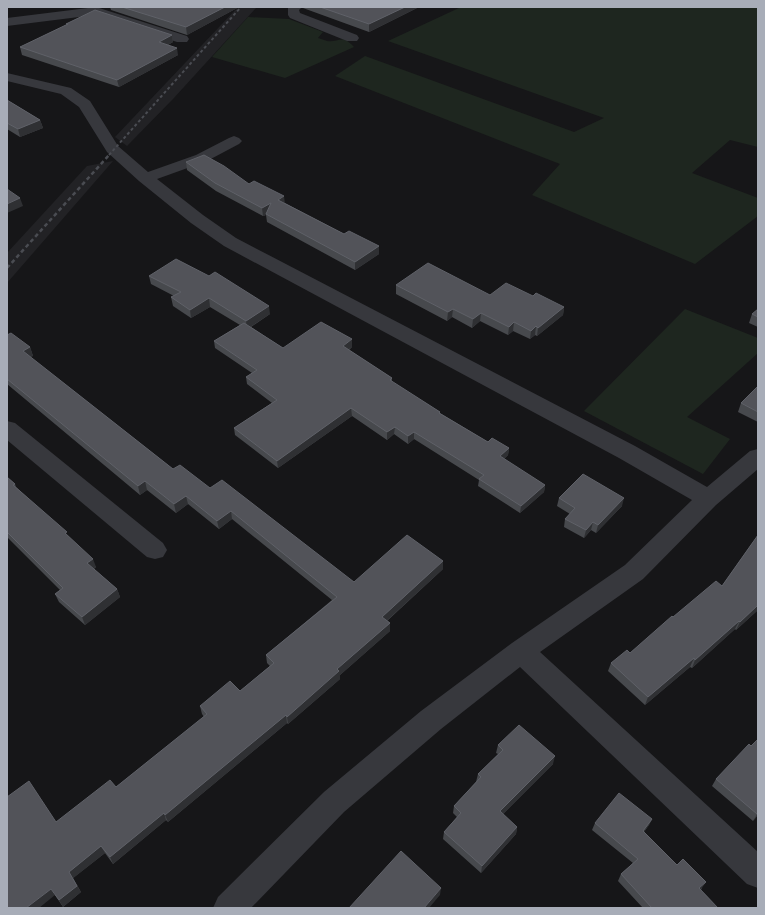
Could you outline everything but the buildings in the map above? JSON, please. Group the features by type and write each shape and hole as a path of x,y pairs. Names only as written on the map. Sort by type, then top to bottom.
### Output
{"street":[{"path":"296,7 293,8 294,15 352,38"},
{"path":"7,22 101,9 182,39"},
{"path":"7,77 66,90 85,104 112,149 145,178 197,219 230,242 627,452 708,499"},
{"path":"145,178 198,160 234,141"},
{"path":"7,428 155,550"},
{"path":"229,908 334,802 432,720 521,651 634,572 708,499 758,457"},
{"path":"521,651 758,873"}],"shaded area":[{"path":"238,7 257,7 173,99 127,146 115,137"},
{"path":"461,7 758,7 758,147 730,140 692,173 758,198 758,216 695,264 532,195 560,164 335,76 365,56 574,132 604,118 388,41"},
{"path":"248,17 289,19 323,32 318,38 327,41 343,39 354,47 285,78 212,57"},
{"path":"113,161 7,283 7,253 87,166"},
{"path":"685,309 758,338 758,353 687,417 730,439 703,474 584,411"}],"railway":[{"path":"109,155 241,7"},
{"path":"7,268 110,154"}]}
